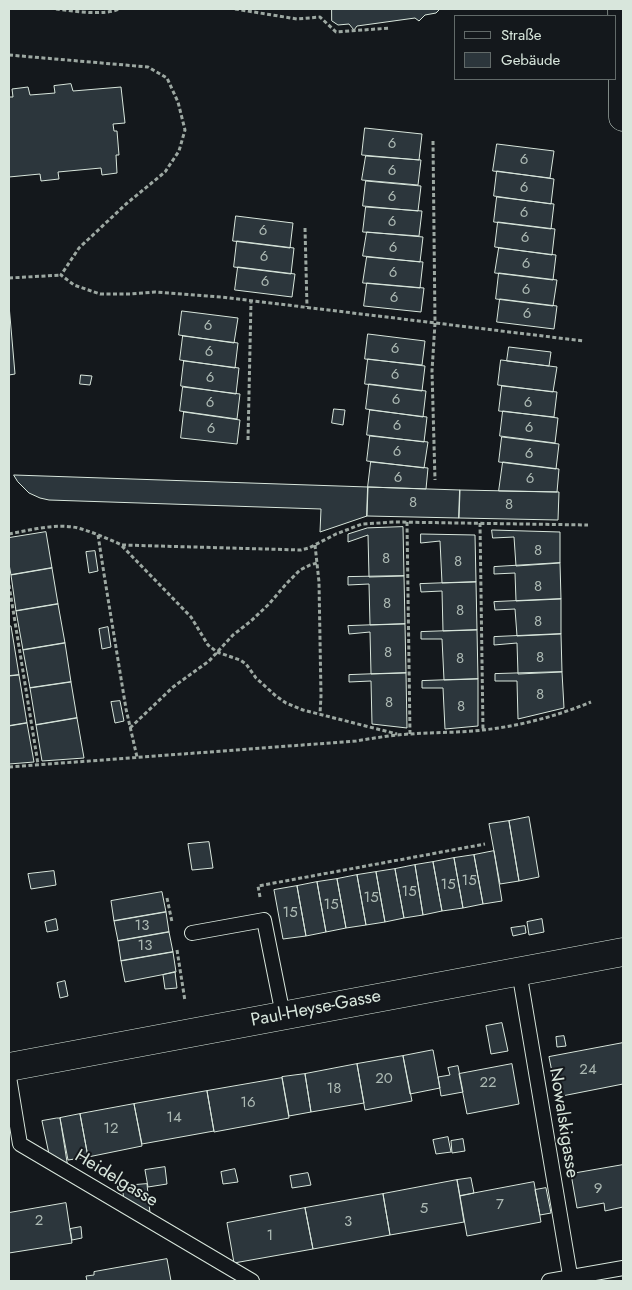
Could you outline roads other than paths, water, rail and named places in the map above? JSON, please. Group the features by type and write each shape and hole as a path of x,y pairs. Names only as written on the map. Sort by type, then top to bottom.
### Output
{"street":[{"path":"622,9 623,117"},
{"name":"Paul-Heyse-Gasse","path":"9,1067 623,952"}],"lane":[{"path":"192,934 264,920 283,1015"},
{"name":"Nowalskigasse","path":"519,971 570,1279"},
{"name":"Heidelgasse","path":"9,1077 20,1144 252,1281"},
{"path":"549,1281 570,1279 623,1268"}]}
